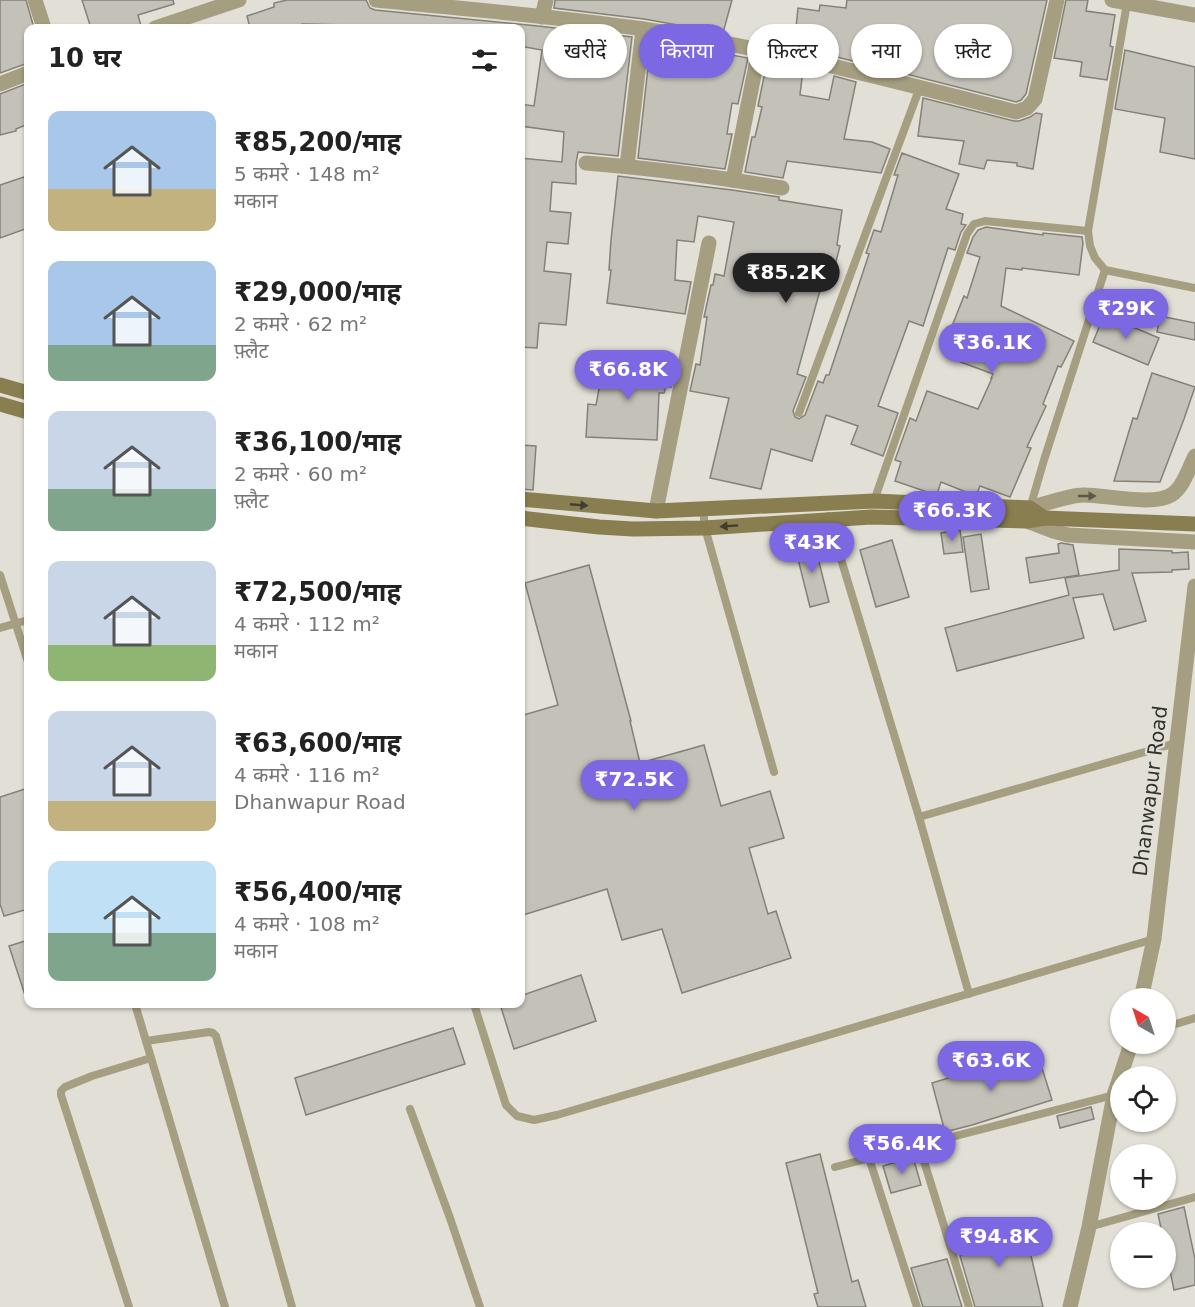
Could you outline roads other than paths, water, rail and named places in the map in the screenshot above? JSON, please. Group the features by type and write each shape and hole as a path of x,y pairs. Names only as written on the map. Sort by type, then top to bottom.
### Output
{"street":[{"path":"35,0 43,24"},
{"path":"168,24 239,0"},
{"path":"376,0 639,29"},
{"path":"542,17 546,0"},
{"path":"839,67 1016,112 1027,108 1035,99 1057,0"},
{"path":"1122,1 1195,15"},
{"path":"627,166 639,63"},
{"path":"0,84 24,75"},
{"path":"733,180 753,78"},
{"path":"586,163 627,166 782,188"},
{"path":"656,511 709,243"},
{"path":"0,385 24,392"},
{"path":"0,404 24,411"},
{"path":"525,519 633,529 705,528 871,517 1029,514 1079,495 1163,499 1174,494 1180,486 1195,456"},
{"path":"525,500 656,511 874,501 1029,514 1044,518 1195,524"},
{"path":"1029,514 1053,531 1068,535 1195,542"},
{"name":"Dhanwapur Road","path":"1143,988 1154,939 1176,743 1188,704 1195,586"},
{"path":"1070,1307 1089,1227 1110,1116"}],"lane":[{"path":"1122,1 1088,231 1090,246 1095,258 1105,270 1195,288"},
{"path":"799,413 921,87"},
{"path":"874,501 968,234 974,224 985,221 1088,231"},
{"path":"1029,514 1105,270"},
{"path":"825,502 969,994"},
{"path":"704,509 705,528 774,772"},
{"path":"0,574 24,650"},
{"path":"0,628 24,621"},
{"path":"919,817 1176,743"},
{"path":"475,1008 506,1105 517,1116 534,1120 568,1112 1154,939"},
{"path":"136,1008 225,1307"},
{"path":"1176,1024 1195,1018"},
{"path":"146,1041 209,1032 216,1036 292,1307"},
{"path":"129,1307 61,1091 65,1087 92,1076 151,1058"},
{"path":"835,1167 1110,1096"},
{"path":"410,1108 480,1307"},
{"path":"919,1145 969,1307"},
{"path":"869,1158 917,1307"},
{"path":"1089,1227 1195,1197"}]}
